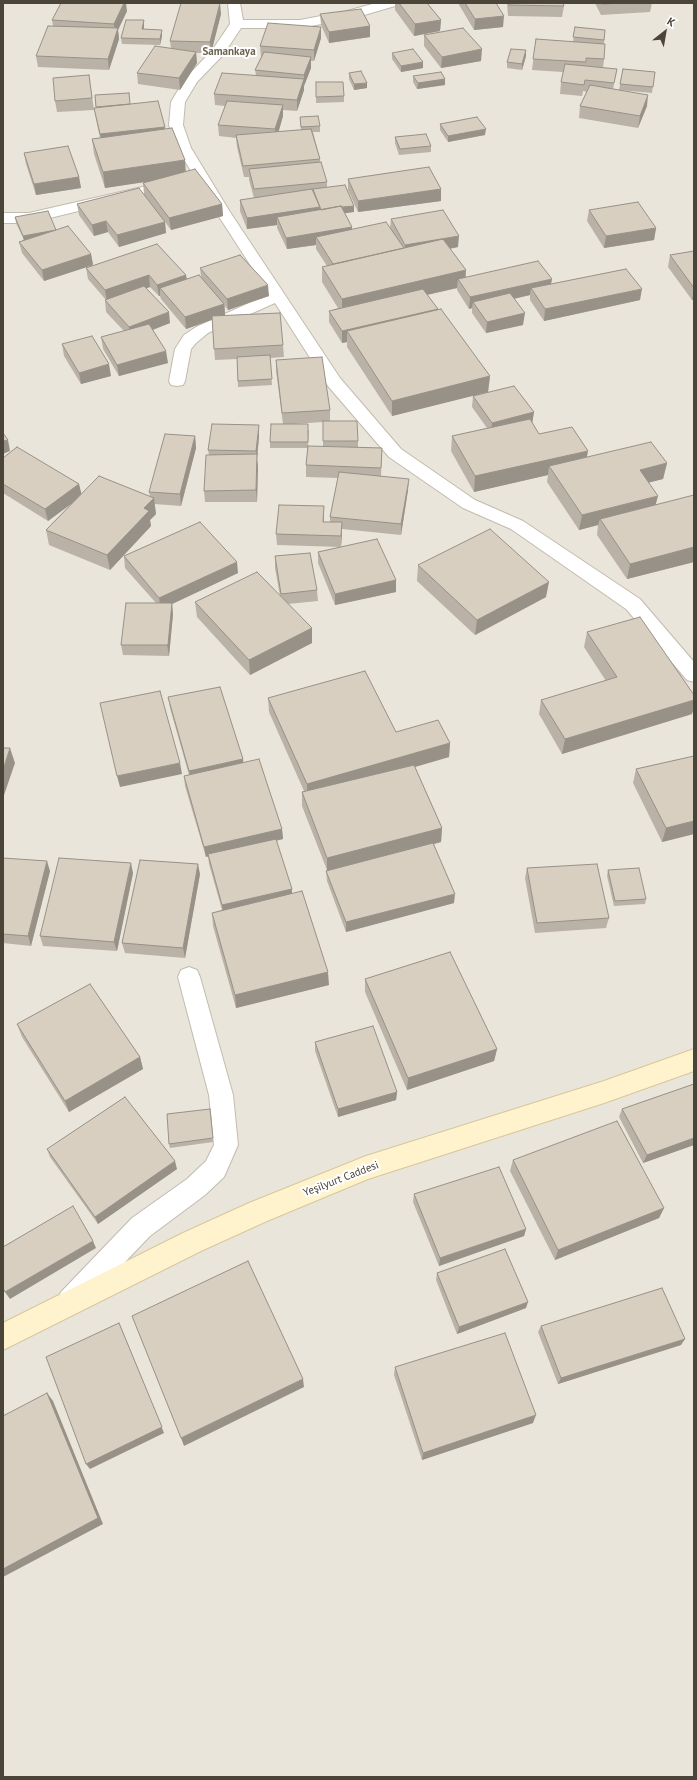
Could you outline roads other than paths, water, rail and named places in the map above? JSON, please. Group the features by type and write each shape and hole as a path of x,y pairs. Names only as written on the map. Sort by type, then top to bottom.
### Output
{"main road":[{"name":"Yeşilyurt Caddesi","path":"3,1337 192,1242 258,1212 366,1168 604,1092 694,1060"}],"street":[{"path":"234,3 237,24 218,52 191,80 178,102 176,125 184,148 334,382 395,453 468,504 517,525 633,604 694,675"},
{"path":"237,24 300,24 349,15 390,3"},
{"path":"3,218 29,218 202,177"},
{"path":"178,381 184,349 190,339 202,330 278,296"},
{"path":"65,1306 141,1227 196,1187 215,1169 226,1145 221,1095 189,977"}],"district":[{"name":"Samankaya","path":"229,52"}]}
